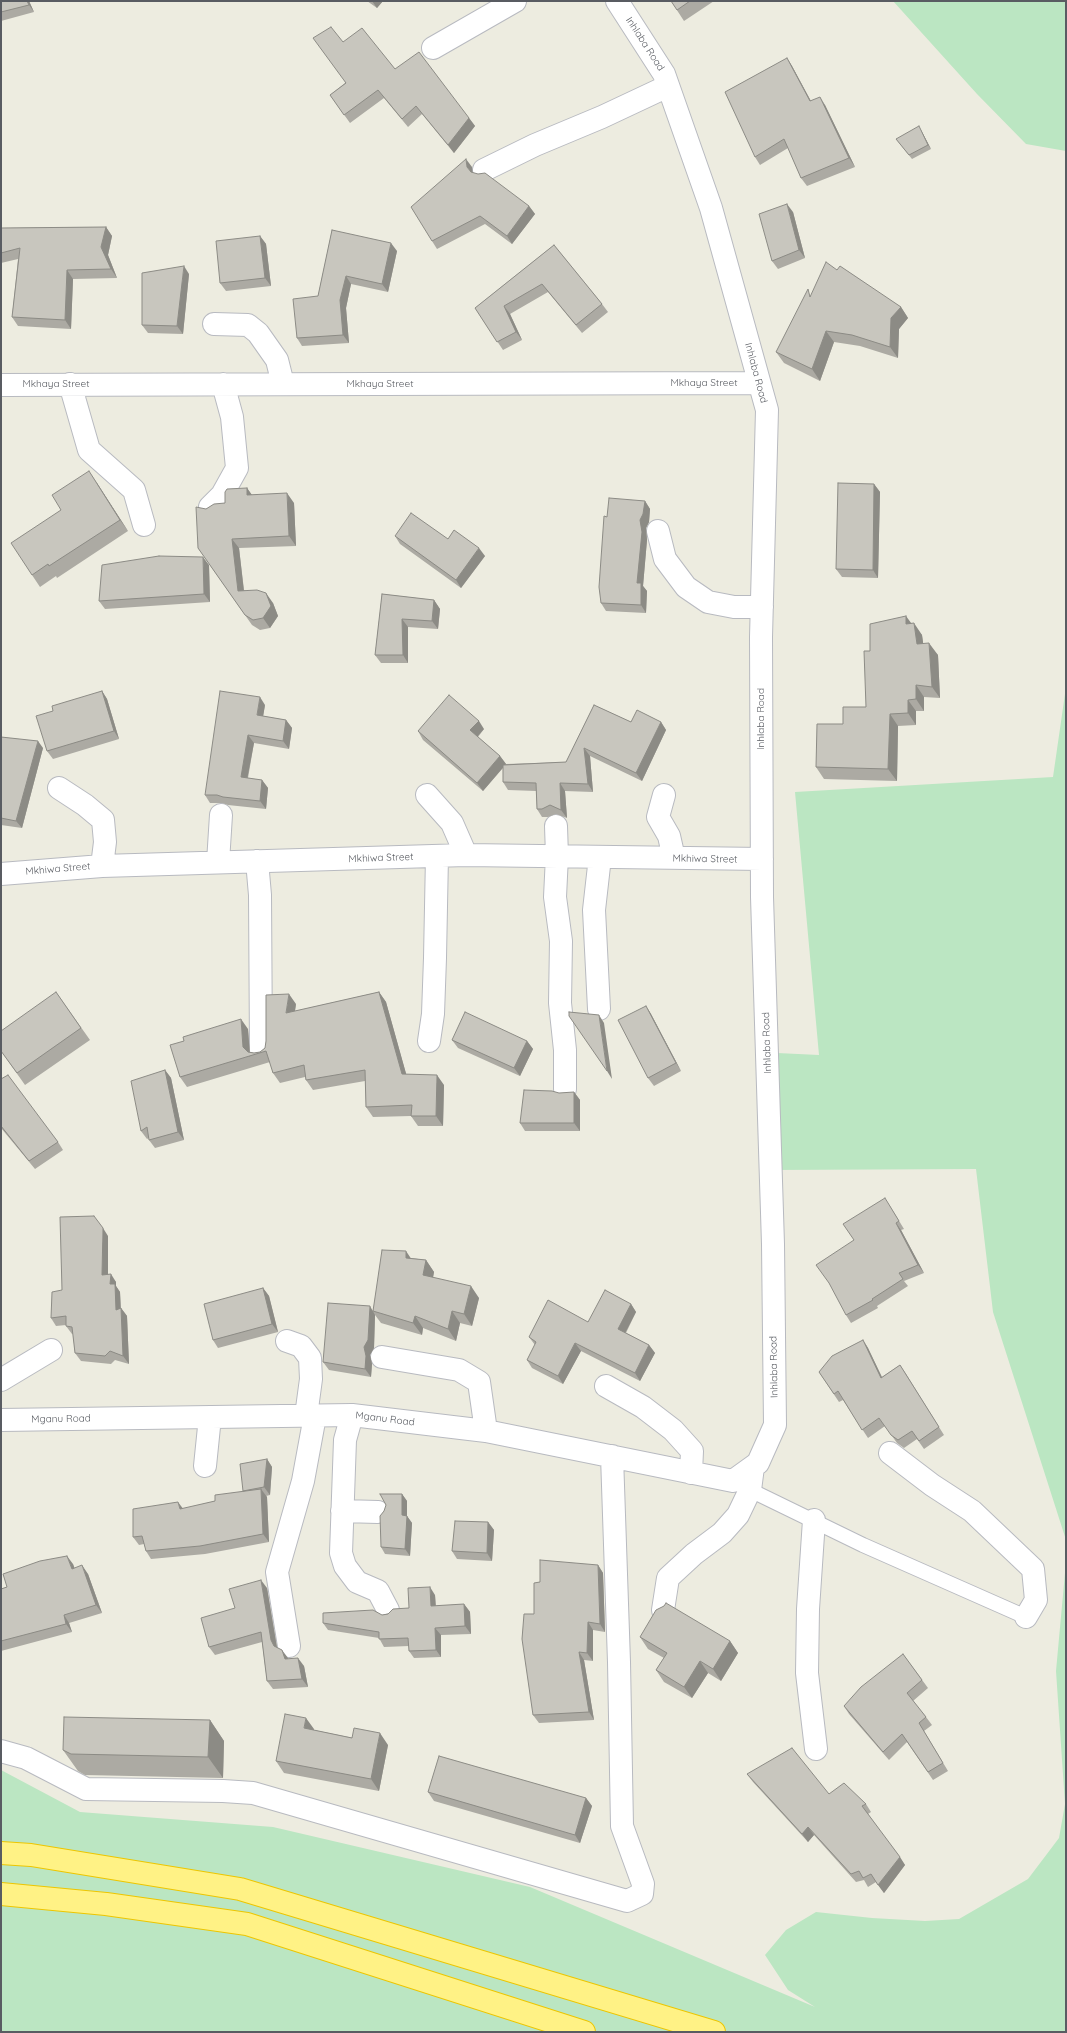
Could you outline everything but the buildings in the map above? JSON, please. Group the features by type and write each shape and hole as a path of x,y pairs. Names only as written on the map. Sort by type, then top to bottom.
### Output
{"highway":[{"path":"1,1853 31,1854 240,1888 714,2032"},
{"path":"1,1894 106,1904 247,1924 584,2032"}],"street":[{"path":"433,48 515,1"},
{"name":"Inhlaba Road","path":"617,1 664,74 711,208 767,410 762,607 762,859 773,1244 775,1425 756,1465"},
{"path":"484,170 535,145 602,117 668,86"},
{"path":"214,324 248,325 258,333 277,360 283,384"},
{"name":"Mkhaya Street","path":"1,385 759,383"},
{"path":"70,384 89,450 134,490 144,525"},
{"path":"210,507 222,495 237,468 232,417 223,384"},
{"path":"658,531 665,559 686,587 708,602 734,607 762,607"},
{"path":"59,788 85,804 103,820 105,842 102,866"},
{"path":"427,795 452,823 466,855"},
{"path":"664,795 658,817 669,836 674,858"},
{"path":"218,862 221,815"},
{"path":"556,826 557,856 555,898 561,941 560,1003 565,1050 565,1089"},
{"name":"Mkhiwa Street","path":"1,874 102,866 466,855 762,859"},
{"path":"429,1041 433,1014 436,856"},
{"path":"599,1010 594,910 600,857"},
{"path":"257,861 260,902 261,1050"},
{"path":"287,1341 301,1346 310,1358 311,1416 303,1481 277,1572 289,1646"},
{"path":"1,1380 51,1350"},
{"path":"382,1357 459,1370 479,1382 486,1431"},
{"path":"606,1386 643,1407 673,1430 692,1451 691,1473"},
{"path":"352,1415 345,1440 341,1553 345,1566 357,1582 378,1591 388,1610"},
{"name":"Mganu Road","path":"1,1420 352,1415 486,1431 733,1481 756,1465"},
{"path":"1,1416 1,1425"},
{"path":"205,1466 210,1417"},
{"path":"890,1453 932,1485 972,1511 1033,1569 1036,1600 1026,1617"},
{"path":"1,1751 26,1758 86,1789 223,1791 253,1794 626,1901 642,1894 643,1884 622,1826 620,1662 612,1456"},
{"path":"663,1610 668,1578 694,1554 722,1532 738,1515 750,1490 756,1465"},
{"path":"342,1511 378,1512"},
{"path":"814,1520 808,1609 807,1673 816,1749"}],"lane":[{"path":"750,1490 863,1545 1026,1617"}],"green space":[{"path":"893,1 1066,1 1066,151 1026,144 977,94"},
{"path":"1066,687 1066,1540 993,1312 976,1169 770,1170 777,1053 819,1055 795,792 1053,777"},
{"path":"1066,1562 1066,2032 1,2032 1,1770 80,1812 273,1827 530,1887 815,2007 788,1990 765,1955 786,1930 816,1912 872,1918 925,1921 959,1919 1028,1879 1059,1838 1065,1804 1056,1671"}]}
